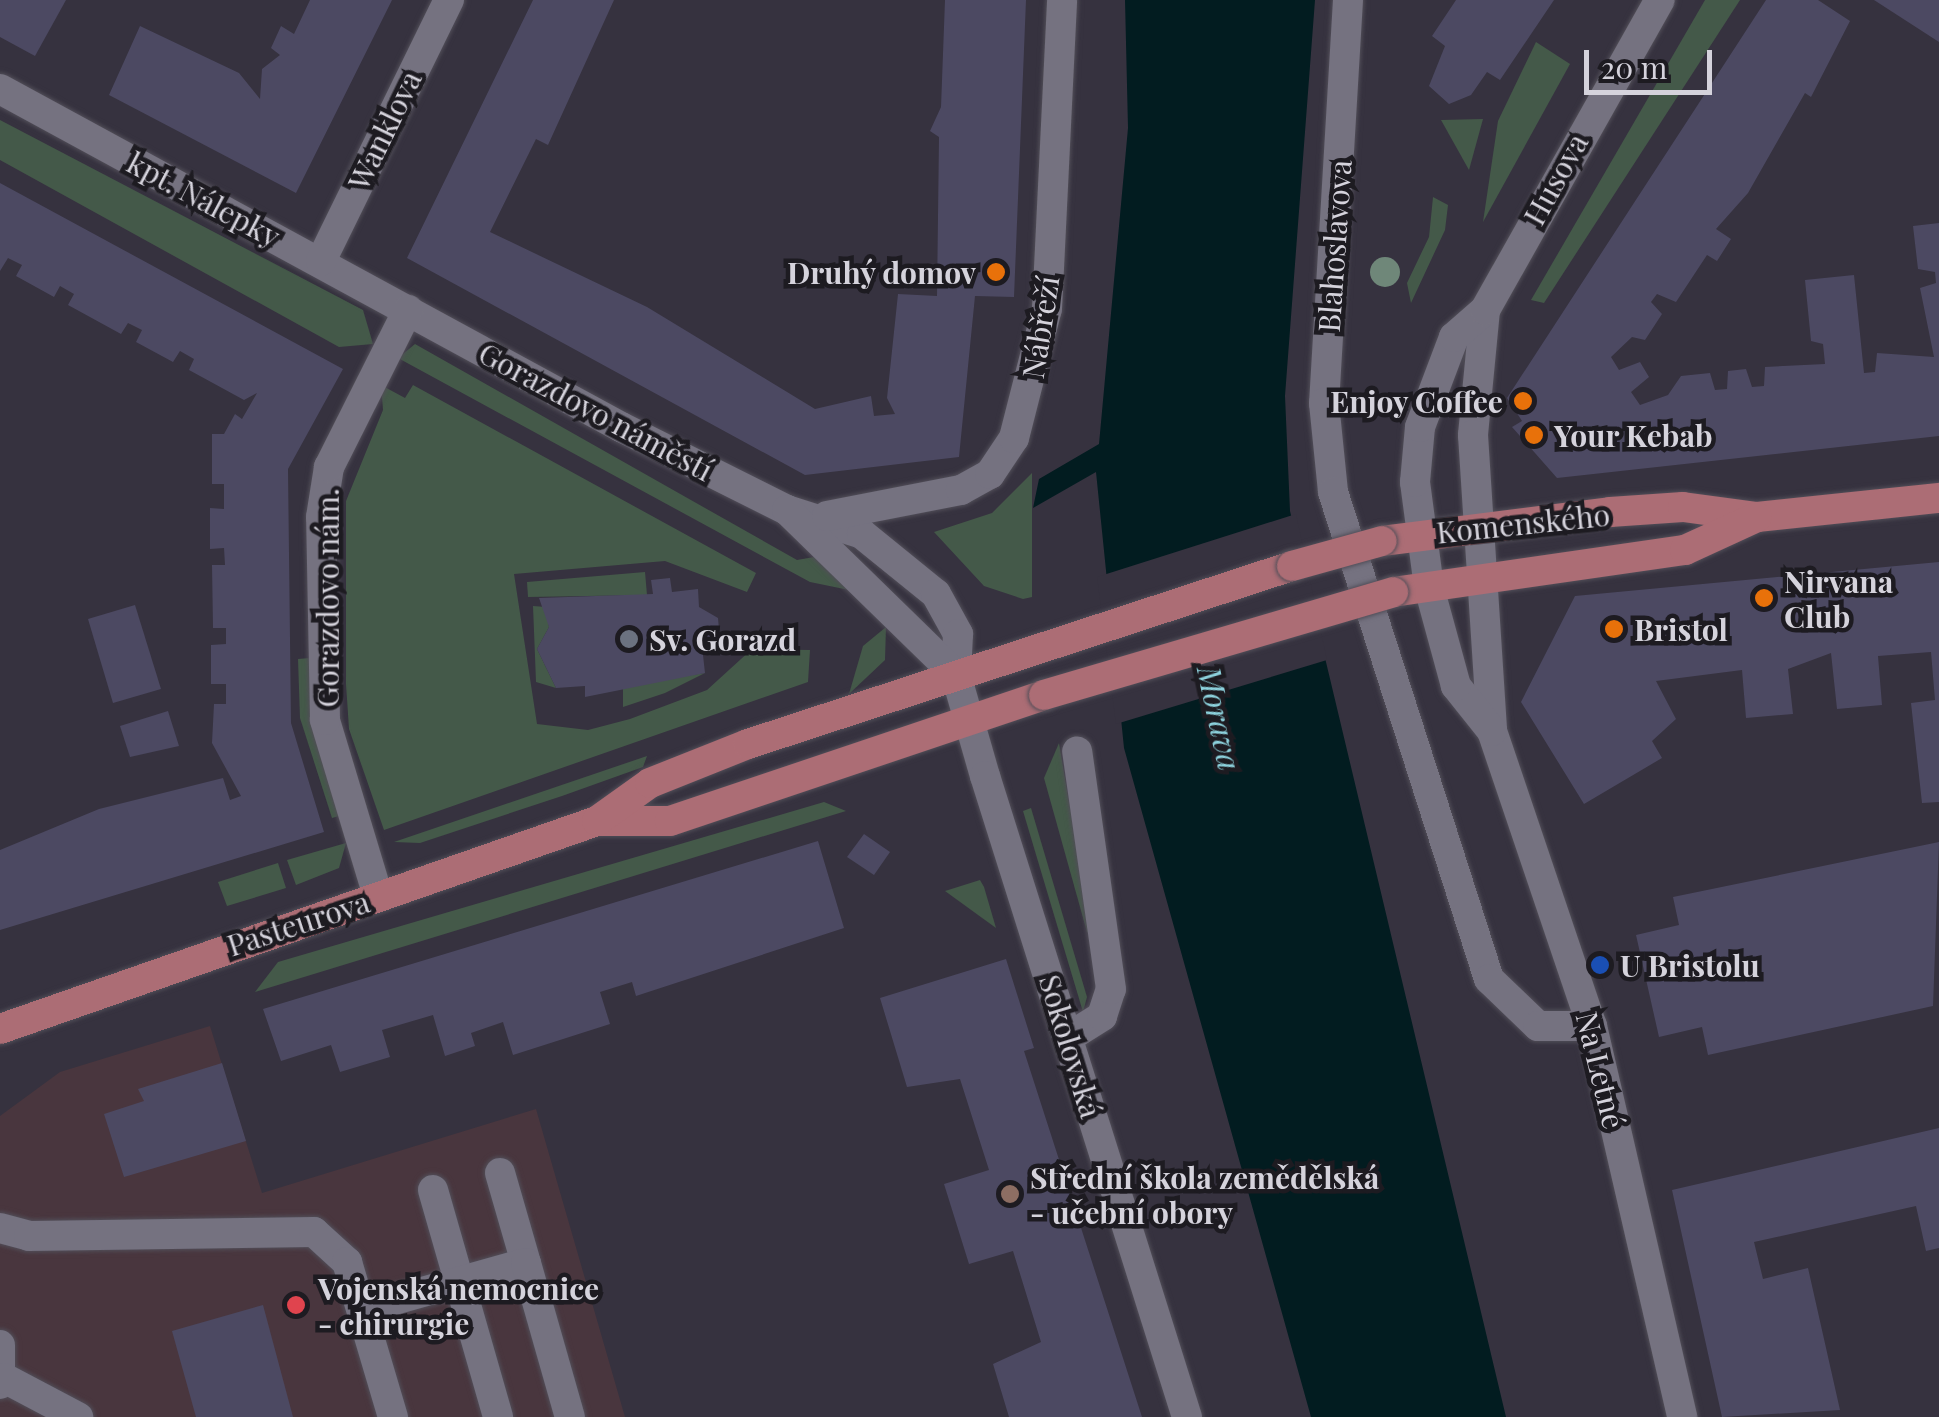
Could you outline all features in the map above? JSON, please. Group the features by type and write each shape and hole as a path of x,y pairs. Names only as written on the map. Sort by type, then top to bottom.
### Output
{"main road":[{"name":"Komenského","path":"598,821 650,783 1033,645 1382,541 1683,507 1757,517 1939,498"},
{"name":"Komenského","path":"598,821 670,821 1044,695 1393,592 1685,550 1757,517"},
{"name":"Pasteurova","path":"0,1029 598,821"}],"street":[{"name":"Wanklova","path":"321,261 448,0"},
{"name":"Nábřeží","path":"827,516 962,490 990,474 1014,438 1048,309 1062,0"},
{"name":"Blahoslavova","path":"1348,0 1324,403 1333,492 1489,979 1538,1026 1592,1026"},
{"name":"Husova","path":"1429,586 1420,534 1426,405 1454,337 1485,310 1660,0"},
{"name":"kpt. Nálepky","path":"0,89 408,310"},
{"name":"Gorazdovo náměstí","path":"408,310 786,510"},
{"name":"Gorazdovo nám.","path":"378,896 325,720 321,517 329,467 408,310"},
{"name":"Husova","path":"1484,577 1473,435 1485,310"},
{"path":"786,510 827,516"},
{"path":"786,510 956,674"},
{"name":"Sokolovská","path":"827,516 936,594 958,634 956,674 969,720 1187,1417"},
{"name":"Na Letné","path":"1484,577 1492,731 1592,1026 1682,1417"},
{"name":"Na Letné","path":"1429,586 1456,686 1492,731"},
{"path":"1069,1037 1102,1016 1111,989 1077,751"},
{"path":"500,1172 570,1417"},
{"path":"433,1190 498,1417"},
{"path":"0,1228 30,1236 293,1227 339,1249 362,1309 393,1417"},
{"path":"362,1309 526,1263"},
{"path":"0,1345 2,1381 78,1417"}],"shaded area":[{"path":"1705,0 1740,0 1544,303 1531,300"},
{"path":"1536,42 1570,64 1483,222 1498,121"},
{"path":"1483,119 1469,170 1441,120"},
{"path":"0,120 363,310 373,344 339,347 0,160"},
{"path":"1433,197 1448,205 1445,230 1411,303 1407,283 1429,237"},
{"path":"415,344 797,560 814,557 849,590 810,582 398,358"},
{"path":"381,385 405,398 413,385 756,573 747,592 665,561 514,574 537,724 588,730 630,719 707,690 752,649 810,650 808,682 384,830 349,729 346,684 346,501 383,410"},
{"path":"1032,473 1032,597 1023,599 984,586 934,532 992,513"},
{"path":"645,572 647,595 528,597 527,582"},
{"path":"533,606 546,607 549,627 537,649 556,688 536,682"},
{"path":"886,627 885,660 849,694 863,646"},
{"path":"310,658 339,816 332,818 300,718 298,659"},
{"path":"705,673 665,693 623,707 623,685"},
{"path":"1059,743 1091,931 1087,932 1044,778"},
{"path":"647,756 643,767 562,796 420,843 394,842"},
{"path":"824,802 846,811 255,992 278,962"},
{"path":"1031,808 1087,997 1083,1012 1023,811"},
{"path":"346,843 339,868 296,885 287,860"},
{"path":"278,863 286,888 227,906 218,882"},
{"path":"980,880 984,887 996,928 945,891"},
{"name":"Vojenská nemocnice - chirurgie","path":"210,1026 262,1193 536,1109 625,1417 0,1417 0,1116 60,1072"}],"water":[{"name":"Morava","path":"1125,0 1315,0 1285,396 1290,511 1506,1417 1311,1417 1124,748 1096,472 1033,508 1039,479 1099,444 1128,128"}],"pier":[{"path":"1296,514 1327,660 1116,724 1097,577"}],"building":[{"path":"0,0 66,0 35,56 0,37"},
{"path":"310,0 392,0 296,193 109,95 140,26 239,73 260,99 262,69 280,55 271,48 281,26 294,34"},
{"path":"533,0 614,0 548,145 536,139 490,232 647,307 815,409 871,396 874,416 895,414 887,398 898,294 937,296 939,137 930,131 941,107 945,0 1026,0 1014,297 975,296 959,457 805,475 407,258"},
{"path":"1456,0 1554,0 1500,80 1487,72 1471,95 1449,104 1429,86 1445,46 1432,36"},
{"path":"1766,0 1818,0 1850,21 1811,97 1805,93 1748,193 1716,229 1731,239 1717,261 1707,255 1676,302 1657,294 1651,302 1662,314 1645,340 1632,337 1611,357 1619,370 1640,362 1649,377 1631,392 1640,405 1668,395 1681,376 1710,373 1715,390 1727,389 1728,371 1746,369 1752,387 1764,386 1765,367 1825,364 1823,344 1811,341 1805,280 1854,275 1864,373 1875,372 1877,353 1934,357 1920,288 1936,283 1935,272 1918,269 1913,226 1939,223 1939,436 1557,478 1512,427 1522,421 1507,398"},
{"path":"1874,0 1939,0 1939,42"},
{"path":"0,183 343,369 288,469 291,723 324,832 0,930 0,850 99,809 223,778 230,800 241,796 212,743 214,704 226,704 226,684 211,684 211,645 226,644 226,628 213,628 212,565 225,565 224,548 210,549 210,508 224,509 224,484 212,484 212,434 224,434 235,414 242,419 257,393 244,400 189,370 194,359 180,351 173,362 136,342 142,330 128,323 121,334 68,305 74,294 60,286 54,297 16,276 22,265 8,258 0,271"},
{"path":"1939,562 1939,802 1922,803 1911,703 1935,700 1931,652 1878,656 1882,705 1837,709 1831,653 1788,669 1793,714 1746,718 1742,670 1656,681 1676,719 1652,741 1662,758 1584,804 1521,702 1575,596"},
{"name":"Sv. Gorazd","path":"670,578 672,592 698,589 699,607 718,618 720,641 703,655 705,673 585,697 585,686 556,688 537,649 549,627 539,598 653,594 651,580"},
{"path":"135,605 161,689 113,703 88,619"},
{"path":"168,711 179,746 130,757 120,726"},
{"path":"864,834 890,852 874,875 847,857"},
{"path":"818,841 844,928 636,996 632,982 600,992 610,1024 513,1055 503,1022 471,1033 475,1046 445,1056 433,1015 382,1030 390,1057 340,1072 331,1045 281,1061 263,1009"},
{"path":"1939,842 1933,1006 1708,1055 1702,1027 1659,1037 1636,935 1679,925 1673,897"},
{"name":"Střední škola zemědělská - učební obory","path":"1006,959 1034,1048 1024,1051 1142,1417 1009,1417 993,1364 1041,1342 1013,1251 969,1264 944,1184 989,1170 960,1079 907,1087 880,998"},
{"path":"222,1063 246,1141 124,1177 104,1114 144,1101 138,1089"},
{"path":"1939,1128 1939,1248 1926,1251 1916,1206 1754,1242 1763,1279 1808,1268 1840,1410 1722,1417 1672,1190"},
{"path":"263,1305 293,1417 196,1417 172,1331"}],"place":[{"name":"Druhý domov","path":"996,272"},
{"name":"Enjoy Coffee","path":"1523,401"},
{"name":"Your Kebab","path":"1534,435"},
{"name":"Nirvana Club","path":"1764,598"},
{"name":"Bristol","path":"1614,629"},
{"name":"Sv. Gorazd","path":"629,639"},
{"name":"U Bristolu","path":"1600,965"},
{"name":"Střední škola zemědělská - učební obory","path":"1010,1194"},
{"name":"Vojenská nemocnice - chirurgie","path":"296,1305"}]}
